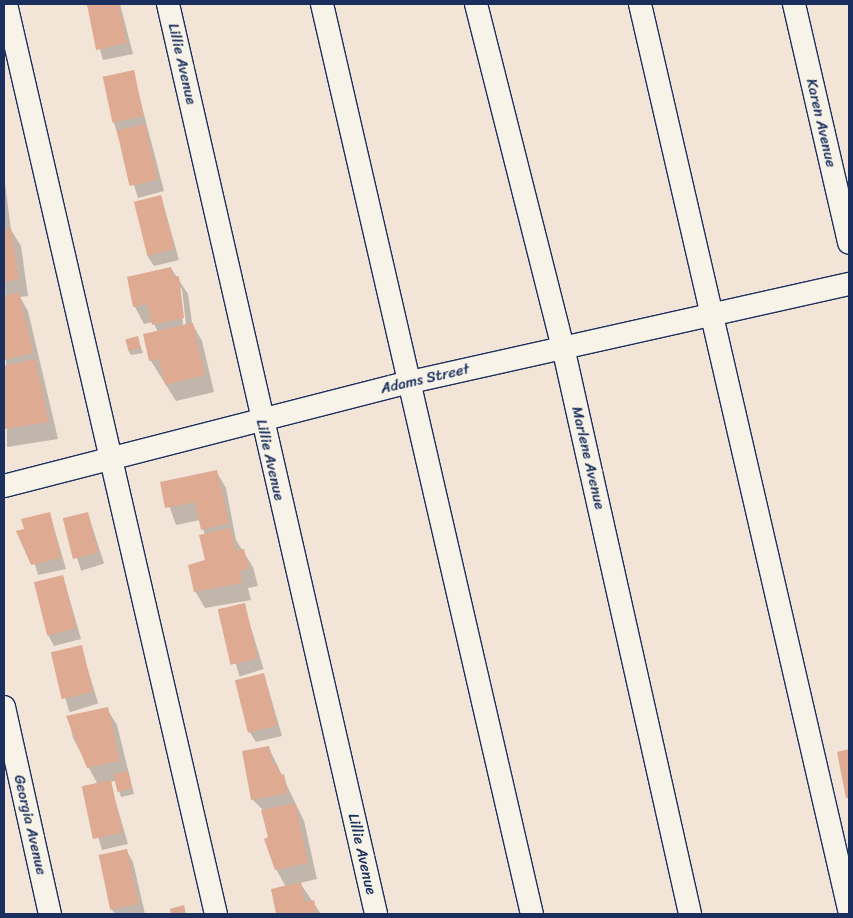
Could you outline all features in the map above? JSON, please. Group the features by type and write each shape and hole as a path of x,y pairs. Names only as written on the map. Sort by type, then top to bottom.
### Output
{"street":[{"path":"6,4 216,914"},
{"name":"Lillie Avenue","path":"168,4 260,420 376,914"},
{"path":"322,4 532,914"},
{"name":"Marlene Avenue","path":"476,4 564,347 690,914"},
{"path":"640,4 849,909"},
{"name":"Karen Avenue","path":"794,4 849,243"},
{"name":"Adams Street","path":"4,486 110,456 410,382 712,312 849,284"},
{"name":"Georgia Avenue","path":"4,707 50,914"}],"building":[{"path":"87,4 119,4 127,43 96,50"},
{"path":"134,70 144,116 112,123 103,77"},
{"path":"145,124 158,180 130,186 117,131"},
{"path":"161,195 175,249 147,256 134,202"},
{"path":"11,228 19,279 4,282 4,230"},
{"path":"171,267 173,277 179,276 184,318 152,325 147,304 133,307 127,277"},
{"path":"19,292 33,353 4,360 4,296"},
{"path":"193,323 205,375 165,385 159,359 149,361 143,334"},
{"path":"138,336 141,348 128,351 125,339"},
{"path":"35,359 49,422 4,429 4,366"},
{"path":"217,470 229,523 201,530 195,502 165,508 160,482"},
{"path":"50,512 61,558 31,565 16,531 24,529 21,519"},
{"path":"88,512 98,553 73,559 63,518"},
{"path":"230,528 236,551 244,549 249,569 240,571 242,583 194,592 188,565 205,560 199,535"},
{"path":"63,575 76,628 47,636 34,582"},
{"path":"245,603 258,659 231,665 218,609"},
{"path":"82,645 93,692 62,699 51,652"},
{"path":"264,673 277,725 248,733 235,680"},
{"path":"108,707 120,761 87,768 66,716"},
{"path":"269,746 273,765 277,764 280,775 284,774 288,793 251,800 242,751"},
{"path":"849,749 849,798 846,798 837,752"},
{"path":"128,771 132,789 117,792 113,774"},
{"path":"111,780 122,833 93,839 82,786"},
{"path":"295,803 308,863 275,870 264,839 268,837 261,810"},
{"path":"127,849 139,904 110,910 99,855"},
{"path":"301,882 305,902 314,900 317,914 276,914 271,889"},
{"path":"184,905 186,914 171,914 170,909"}]}
